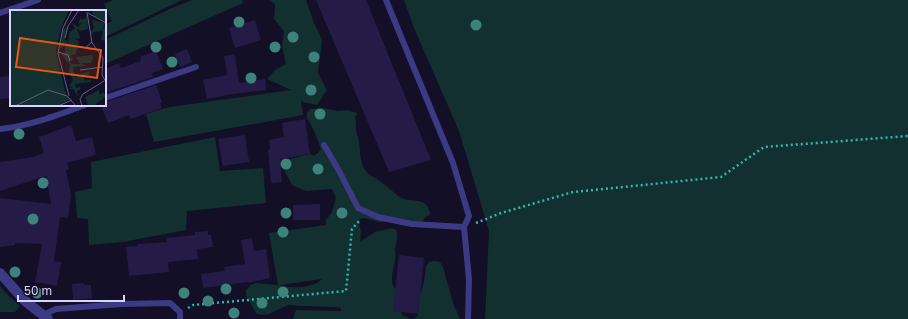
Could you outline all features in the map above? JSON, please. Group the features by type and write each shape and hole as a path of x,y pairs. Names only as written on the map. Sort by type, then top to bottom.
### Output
{"street":[{"path":"0,273 25,301 45,317"}],"lane":[{"path":"0,13 38,0"},
{"path":"386,0 453,163 469,216 464,227 469,279 468,319"},
{"path":"106,98 196,67"},
{"path":"0,129 50,118 82,106"},
{"path":"324,145 358,208 378,217 412,224 464,227"},
{"path":"45,317 56,309 170,303 180,316"}],"path":[{"path":"464,227 501,213 573,192 721,177 764,147 908,136"},
{"path":"180,316 193,306 346,291 352,229 367,212"}],"green space":[{"path":"113,0 182,0 106,37 106,24 112,21 104,4"},
{"path":"192,0 242,0 243,3 106,64 106,40"},
{"path":"269,0 306,0 322,40 318,73 327,90 317,105 303,102 301,100 303,115 154,142 146,114 170,107 291,90 267,79 275,70 286,64 282,46 284,31 274,19 275,4"},
{"path":"404,0 908,0 908,319 485,319 489,231 459,131 414,28"},
{"path":"324,108 337,111 347,110 357,113 355,117 356,132 359,140 362,163 366,172 401,198 419,201 427,205 429,209 430,215 425,217 421,226 406,226 365,218 360,219 359,223 361,233 360,242 375,232 392,228 396,230 397,237 392,280 394,287 401,296 399,306 402,315 410,319 293,319 296,310 341,311 341,308 288,305 269,314 260,315 256,313 246,295 246,290 252,284 278,285 269,233 326,225 326,220 332,212 336,198 332,189 306,191 292,185 285,172 282,161 310,154 314,156 321,150 311,124 307,119 307,113 310,109","holes":["322,279 318,282 302,287 280,285"]},
{"path":"215,137 220,171 263,168 266,203 187,211 186,230 123,242 89,245 88,219 77,218 75,192 92,188 91,162"},
{"path":"429,262 440,262 443,267 453,303 460,319 412,319 416,318 418,314 419,297 424,282 426,266"},
{"path":"0,286 20,306 15,312 0,312"}],"building":[{"path":"316,0 366,0 431,160 389,172"},
{"path":"255,20 261,40 235,48 229,28"},
{"path":"187,49 192,62 180,67 175,54"},
{"path":"156,51 163,69 152,73 153,77 106,93 106,69 119,63 121,68 141,61 140,57"},
{"path":"235,54 239,83 265,79 266,90 207,99 203,80 227,75 224,56"},
{"path":"10,76 10,98 0,99 0,77"},
{"path":"156,85 162,102 160,103 162,108 131,119 129,115 108,123 102,108 106,106 106,102"},
{"path":"305,119 310,154 280,159 282,182 271,183 268,150 270,149 269,140 284,137 282,123"},
{"path":"71,125 76,141 92,137 96,155 67,163 69,169 66,170 71,195 68,218 60,217 54,261 61,262 57,286 35,282 42,244 15,243 15,245 0,247 0,198 51,204 46,176 0,191 0,162 33,157 44,153 39,137"},
{"path":"245,135 249,162 223,166 218,139"},
{"path":"320,204 320,220 293,220 293,205"},
{"path":"208,231 208,235 211,235 213,247 197,249 198,259 168,262 169,272 129,276 126,247 137,246 137,244 167,242 166,238 195,235 195,232"},
{"path":"252,238 254,251 266,249 270,278 249,283 203,288 201,274 225,271 224,267 245,264 241,240"},
{"path":"399,255 424,258 418,314 393,311"},
{"path":"84,283 84,285 91,285 92,298 73,300 72,284"}]}
